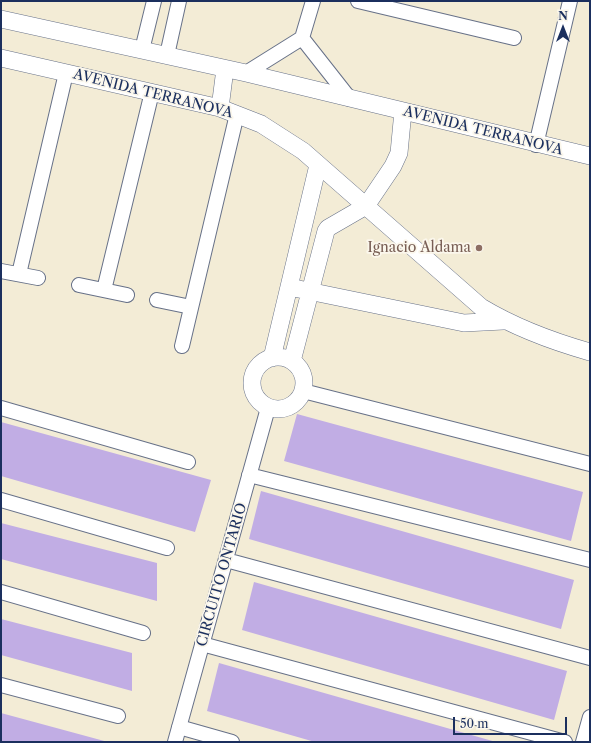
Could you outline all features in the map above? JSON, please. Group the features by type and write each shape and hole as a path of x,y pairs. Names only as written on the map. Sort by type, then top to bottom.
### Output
{"street":[{"path":"142,50 154,1"},
{"path":"167,55 179,1"},
{"path":"246,73 302,38 313,1"},
{"path":"358,1 514,38"},
{"path":"536,145 570,1"},
{"name":"AVENIDA TERRANOVA","path":"1,19 246,73 536,145 590,156"},
{"path":"302,38 350,99"},
{"name":"AVENIDA TERRANOVA","path":"1,58 220,108 261,124 303,151 481,308 503,321 529,333 590,352"},
{"path":"220,108 225,69"},
{"path":"19,274 66,73"},
{"path":"104,290 152,92"},
{"path":"292,361 328,228 366,206 393,166 399,153 403,111"},
{"path":"182,346 237,114"},
{"path":"272,358 318,165"},
{"path":"1,270 38,278"},
{"path":"79,285 127,295"},
{"path":"289,287 464,322 503,321"},
{"path":"157,300 191,307"},
{"path":"278,357 292,361 303,374 305,384 303,391 297,402 289,408 278,410 268,408 257,398 252,383 254,375 260,365 272,358 278,357"},
{"path":"303,391 590,464"},
{"path":"1,408 188,462"},
{"name":"CIRCUITO ONTARIO","path":"175,742 268,408"},
{"path":"249,475 590,560"},
{"path":"1,500 167,548"},
{"path":"226,560 590,658"},
{"path":"1,592 143,633"},
{"path":"202,644 565,742"},
{"path":"1,685 118,716"},
{"path":"583,742 590,717"},
{"path":"179,727 232,742"}],"building":[{"path":"297,414 583,492 571,541 284,461"},
{"path":"1,422 211,480 195,532 1,476"},
{"path":"261,491 574,580 561,629 249,539"},
{"path":"1,523 157,563 157,601 1,559"},
{"path":"254,582 567,671 554,720 242,630"},
{"path":"1,619 132,653 132,691 1,655"},
{"path":"219,663 496,742 315,742 207,711"},
{"path":"1,713 108,742 1,742"}],"place":[{"name":"Ignacio Aldama","path":"479,248"}]}
